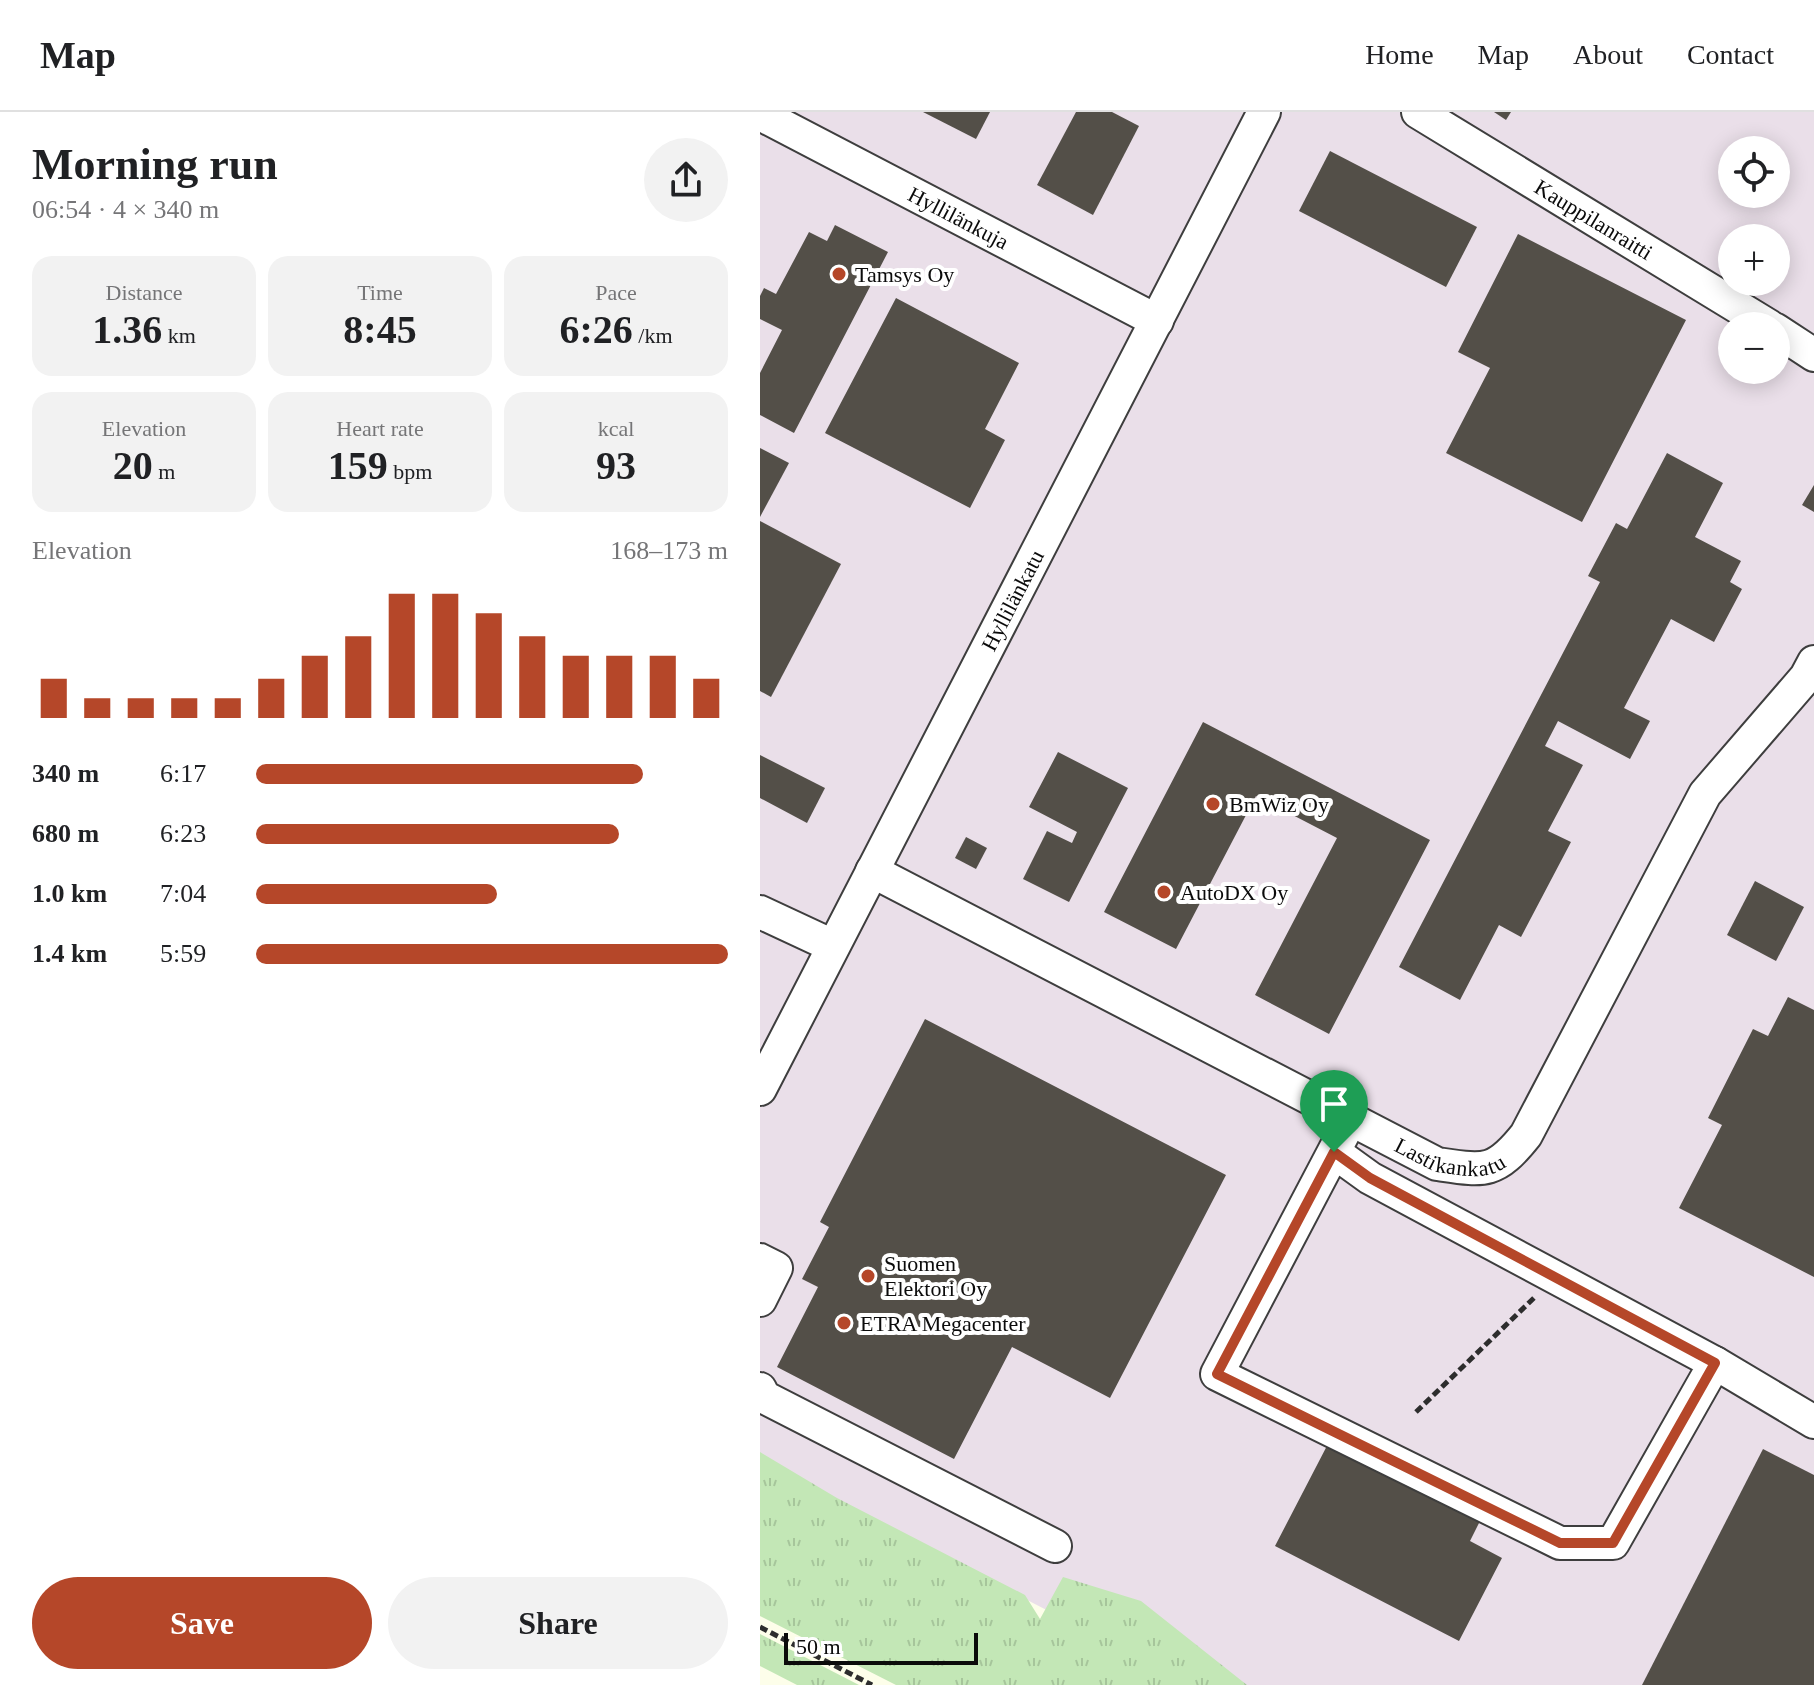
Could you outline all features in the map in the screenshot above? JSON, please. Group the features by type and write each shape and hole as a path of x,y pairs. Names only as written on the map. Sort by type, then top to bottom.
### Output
{"street":[{"name":"Hyllilänkatu","path":"760,1089 1264,112"},
{"name":"Kauppilanraitti","path":"1418,112 1746,312"},
{"name":"Hyllilänkuja","path":"760,114 1157,321"},
{"path":"1790,339 1814,355"},
{"name":"Lastikankatu","path":"872,871 1437,1164 1472,1169 1504,1163 1526,1135 1705,794 1806,677 1814,662"},
{"path":"760,912 833,946"},
{"path":"1351,1119 1217,1374 1560,1543 1613,1543 1715,1363"},
{"path":"1334,1152 1370,1178 1557,1276 1814,1422"},
{"path":"760,1260 776,1268 760,1300"},
{"path":"760,1389 764,1397 1055,1546"}],"path":[{"path":"1416,1412 1557,1276"},
{"path":"760,1627 872,1685"}],"shaded area":[{"path":"760,112 1814,112 1814,1685 1192,1685 760,1462"}],"green space":[{"path":"760,1452 837,1498 1025,1595 1040,1619 1063,1577 1141,1601 1247,1685 896,1685 760,1616"},
{"path":"760,1634 859,1685 797,1685 760,1666"}],"building":[{"path":"923,112 990,112 976,139"},
{"path":"1076,112 1112,112 1139,126 1093,215 1037,185"},
{"path":"1494,112 1511,112 1506,120"},
{"path":"1330,151 1477,227 1446,287 1299,211"},
{"path":"835,225 888,252 794,433 760,415 760,373 782,330 760,319 760,296 764,288 776,294 809,232 827,241"},
{"path":"1518,234 1686,320 1582,522 1446,453 1490,368 1458,352"},
{"path":"896,298 1019,363 985,429 1005,440 970,508 825,433"},
{"path":"760,448 789,463 760,517"},
{"path":"1667,453 1723,483 1695,537 1741,561 1730,582 1742,589 1714,642 1671,619 1624,708 1650,721 1630,759 1558,721 1545,746 1583,765 1548,831 1571,842 1521,937 1499,925 1460,1000 1399,967 1600,582 1588,576 1616,523 1627,529"},
{"path":"1814,485 1814,512 1802,505"},
{"path":"760,521 841,564 771,697 760,691"},
{"path":"1203,722 1430,840 1329,1034 1255,995 1337,838 1256,796 1176,949 1104,912"},
{"path":"1058,752 1128,788 1069,902 1023,879 1047,831 1072,843 1077,832 1029,807"},
{"path":"760,755 825,788 807,823 760,798"},
{"path":"966,837 987,848 976,869 955,858"},
{"path":"1755,881 1804,907 1776,961 1727,935"},
{"path":"1788,997 1814,1010 1814,1277 1679,1208 1722,1125 1708,1118 1753,1029 1768,1036"},
{"path":"925,1019 1226,1175 1110,1398 1012,1347 954,1459 777,1367 818,1287 802,1279 829,1227 820,1222"},
{"path":"1330,1440 1481,1519 1470,1541 1502,1558 1459,1641 1275,1546"},
{"path":"1763,1449 1814,1475 1814,1685 1642,1685"}],"place":[{"name":"Tamsys Oy","path":"839,274"},
{"name":"BmWiz Oy","path":"1213,804"},
{"name":"AutoDX Oy","path":"1164,892"},
{"name":"Suomen Elektori Oy","path":"868,1276"},
{"name":"ETRA Megacenter","path":"844,1323"}],"route":[{"path":"1334,1152 1370,1178 1715,1363 1613,1543 1560,1543 1217,1374 1334,1152"}]}
